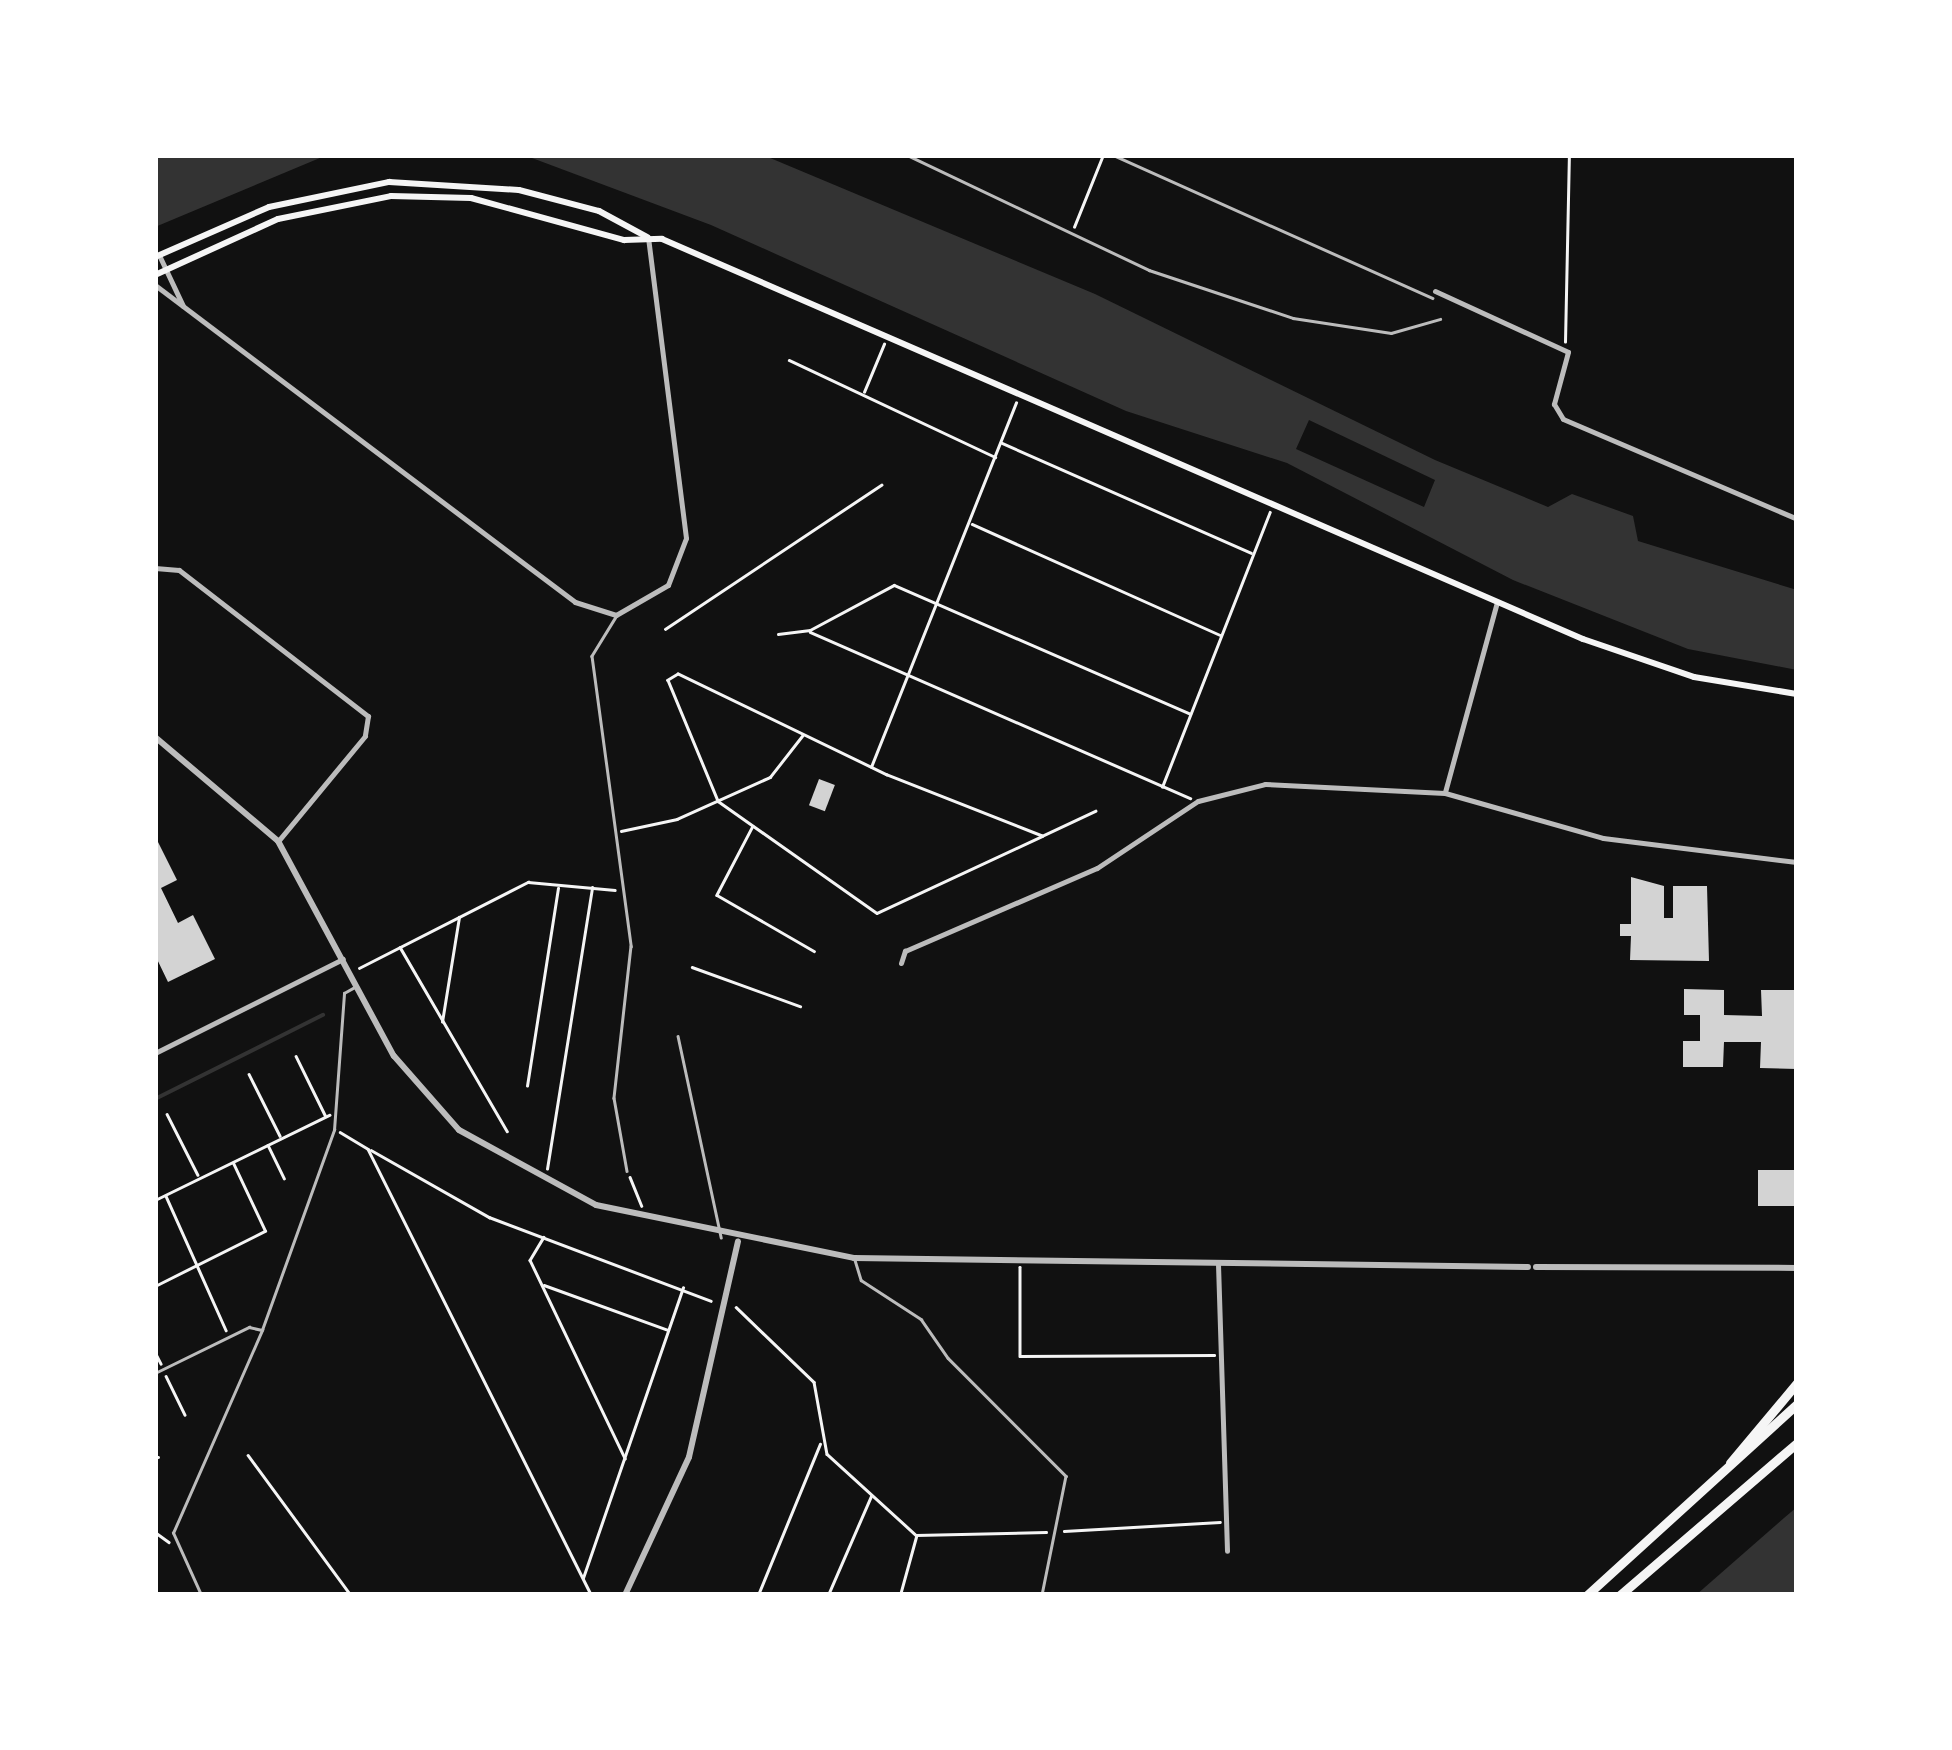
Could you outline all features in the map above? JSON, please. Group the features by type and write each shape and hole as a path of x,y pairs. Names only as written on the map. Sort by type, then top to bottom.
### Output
{"highway":[{"path":"1726,1470 1797,1383"},
{"path":"1587,1595 1797,1404"},
{"path":"1620,1595 1797,1442"}],"main road":[{"path":"157,256 320,194 432,182 560,199 1496,602 1649,664 1797,694"},
{"path":"155,275 297,213 431,195 522,206 624,240 648,238"}],"street":[{"path":"155,285 575,602 616,616 668,585 686,538 648,238"},
{"path":"157,256 184,308"},
{"path":"1434,294 1564,348 1558,416 1797,518"},
{"path":"155,568 179,570 368,716 365,736 278,841"},
{"path":"1445,793 1496,602"},
{"path":"155,737 278,841 394,1056 459,1130 546,1182 640,1218 721,1237 854,1258 1797,1268"},
{"path":"901,962 905,950 1097,868 1198,801 1292,782 1445,793 1619,840 1797,862"},
{"path":"155,1053 343,959"},
{"path":"625,1595 685,1470 738,1240"},
{"path":"1218,1264 1226,1551"}],"lane":[{"path":"906,155 1072,233 1293,318 1391,333 1440,319"},
{"path":"1113,155 1434,294"},
{"path":"431,195 432,182"},
{"path":"616,616 592,656 632,946 614,1098 627,1171"},
{"path":"201,1595 174,1545 262,1330 334,1130 344,993 357,986"},
{"path":"678,1036 721,1237"},
{"path":"854,1258 860,1280 922,1319 948,1358 1066,1476 1042,1595"},
{"path":"155,1373 229,1337 262,1330"}],"path":[{"path":"1072,233 1103,155"},
{"path":"1564,348 1569,155"},
{"path":"864,394 884,344"},
{"path":"789,360 995,457"},
{"path":"871,767 1017,402"},
{"path":"1001,442 1254,554"},
{"path":"665,629 881,485"},
{"path":"1162,788 1270,512"},
{"path":"969,523 1221,636"},
{"path":"778,634 810,630 894,585 1190,714"},
{"path":"810,630 907,680 1198,801"},
{"path":"1042,836 871,767 678,674 668,680 718,801 878,913 1042,836 1095,810"},
{"path":"618,832 718,801 770,777 803,735"},
{"path":"754,825 716,895 814,951"},
{"path":"350,972 528,882 626,892"},
{"path":"527,1086 558,886"},
{"path":"546,1182 592,888"},
{"path":"442,1022 460,916"},
{"path":"400,946 508,1131"},
{"path":"692,967 800,1006"},
{"path":"296,1056 325,1116"},
{"path":"249,1074 280,1138"},
{"path":"155,1200 338,1110"},
{"path":"167,1114 199,1177"},
{"path":"334,1130 489,1218 711,1300"},
{"path":"268,1144 284,1178"},
{"path":"368,1149 591,1595"},
{"path":"155,1286 265,1232 233,1161"},
{"path":"627,1171 640,1218"},
{"path":"165,1195 229,1337"},
{"path":"545,1236 530,1260 626,1461"},
{"path":"1020,1261 1020,1356 1221,1356"},
{"path":"542,1285 669,1330"},
{"path":"582,1579 684,1287"},
{"path":"736,1307 814,1382 820,1442 758,1595"},
{"path":"155,1352 185,1415"},
{"path":"820,1442 916,1535 1224,1522"},
{"path":"248,1454 352,1595"},
{"path":"828,1595 871,1494"},
{"path":"155,1532 174,1545"},
{"path":"900,1595 916,1535"}],"shaded area":[{"path":"155,155 327,155 155,227"},
{"path":"524,155 763,155 1095,294 1435,460 1548,507 1572,494 1633,516 1638,541 1797,590 1797,670 1688,649 1513,580 1287,463 1126,411 711,225","holes":["1309,420 1435,480 1424,507 1296,449"]},
{"path":"1797,1507 1797,1595 1696,1595 1784,1518"}],"building":[{"path":"819,779 835,785 825,811 809,805"},
{"path":"158,842 177,880 161,888 178,923 193,915 215,959 168,982 155,955"},
{"path":"1631,877 1664,886 1664,918 1673,918 1673,886 1707,886 1709,961 1630,960 1631,936 1620,936 1620,924 1631,924"},
{"path":"1684,989 1724,990 1724,1015 1762,1016 1761,990 1797,990 1797,1069 1760,1068 1761,1042 1724,1042 1723,1067 1683,1067 1683,1041 1700,1041 1700,1015 1684,1015"},
{"path":"1758,1170 1797,1170 1797,1206 1758,1206"}],"waterway":[{"path":"155,1099 323,1015"}]}
